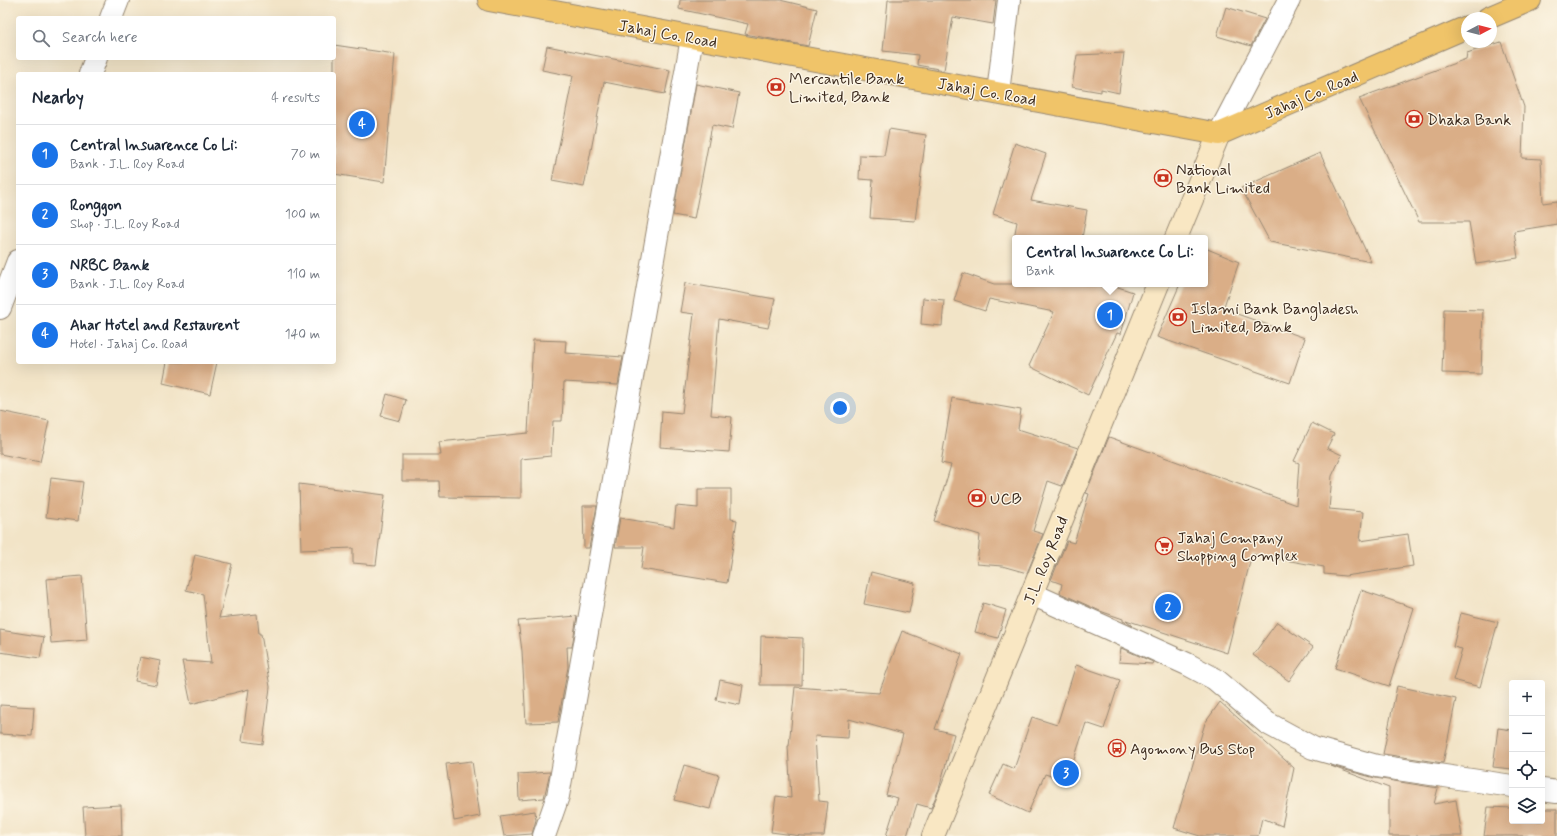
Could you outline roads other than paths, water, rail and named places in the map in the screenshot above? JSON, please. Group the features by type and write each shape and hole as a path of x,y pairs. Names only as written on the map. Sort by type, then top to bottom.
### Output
{"highway":[{"name":"Jahaj Co. Road","path":"489,0 1218,134 1461,30"},
{"path":"1497,14 1530,0"}],"main road":[{"path":"1177,235 1218,134"},
{"name":"J.L. Roy Road","path":"933,836 1157,287"}],"street":[{"path":"112,16 118,0"},
{"path":"998,93 1009,0"},
{"path":"1218,134 1289,0"},
{"path":"544,836 558,796 692,38"},
{"path":"91,72 95,60"},
{"path":"0,308 16,266"},
{"path":"1032,594 1187,664 1215,679 1267,723 1313,748 1377,766 1509,786"},
{"path":"1545,790 1557,792"}],"place":[{"name":"Mercantile Bank Limited, Bank","path":"776,87"},
{"name":"Dhaka Bank","path":"1414,119"},
{"name":"Ahar Hotel and Restaurent","path":"362,124"},
{"name":"National Bank Limited","path":"1163,178"},
{"name":"Central Insuarence Co Li:","path":"1110,315"},
{"name":"Islami Bank Bangladesh Limited, Bank","path":"1178,317"},
{"name":"UCB","path":"977,498"},
{"name":"Jahaj Company Shopping Complex","path":"1164,546"},
{"name":"Ronggon","path":"1168,607"},
{"name":"Agomony Bus Stop","path":"1117,748"},
{"name":"NRBC Bank","path":"1066,773"}]}
